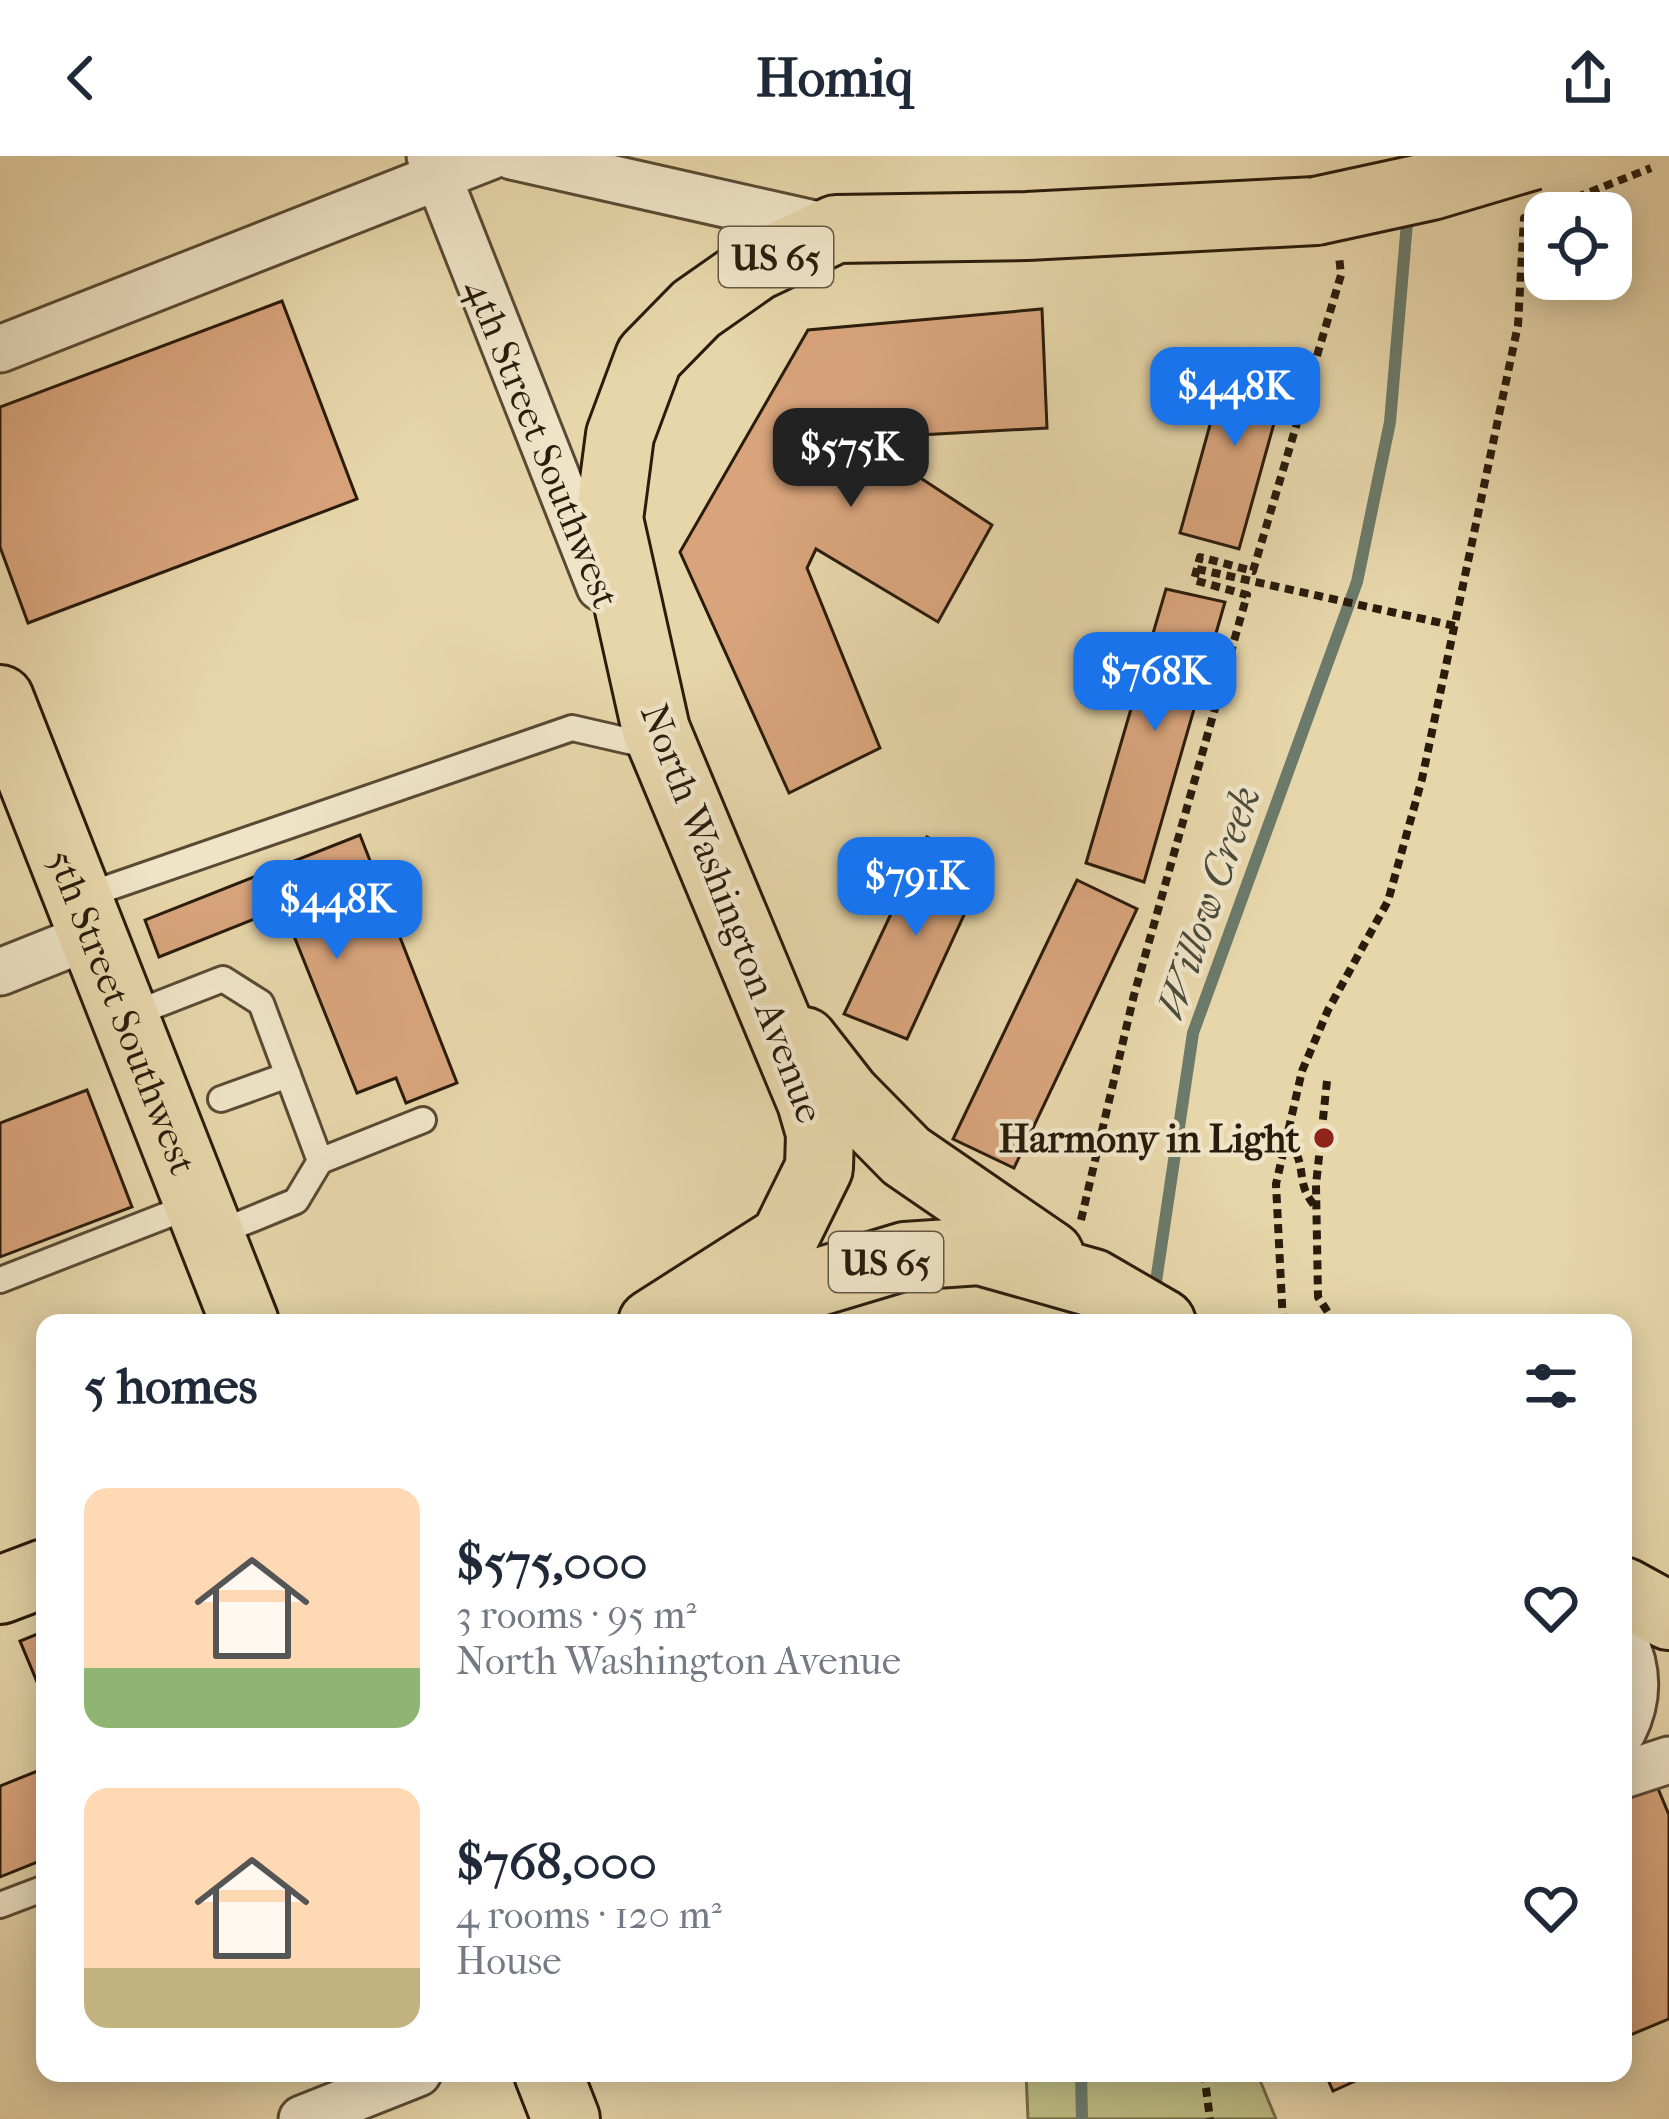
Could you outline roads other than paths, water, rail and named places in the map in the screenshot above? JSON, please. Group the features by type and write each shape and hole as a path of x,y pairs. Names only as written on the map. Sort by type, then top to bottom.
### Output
{"main road":[{"name":"North Washington Avenue","path":"666,1314 784,1239 819,1168 820,1132 660,739 609,519 620,435 649,357 696,309 756,267 836,229 1027,226 1328,231 1431,186 1532,156"},
{"name":"5th Street Southwest","path":"0,699 241,1314"},
{"path":"764,989 847,1096 906,1156 1093,1283"},
{"name":"US 65","path":"711,1314 905,1256 980,1251 1093,1283 1146,1314"},
{"path":"0,1590 36,1576"},
{"path":"1632,1596 1669,1616"},
{"path":"552,2082 566,2119"}],"street":[{"path":"0,349 434,166 491,156"},
{"path":"512,156 836,229"},
{"name":"4th Street Southwest","path":"434,166 660,739"},
{"path":"0,972 86,916"},
{"path":"1632,1656 1637,1688 1632,1703"},
{"path":"1632,1772 1669,1760"},
{"path":"302,2119 395,2082"}],"lane":[{"path":"86,916 572,728 660,739"},
{"path":"125,1017 223,979 260,1003 320,1161"},
{"path":"221,1099 288,1075"},
{"path":"0,1280 204,1219 296,1201 320,1161 423,1120"},
{"path":"0,1905 36,1891"}],"waterway":[{"name":"Willow Creek","path":"1154,1295 1193,1033 1357,582 1390,422 1408,211"},
{"name":"Willow Creek","path":"1081,2082 1082,2119"}],"place":[{"name":"Harmony in Light","path":"1324,1138"}]}
